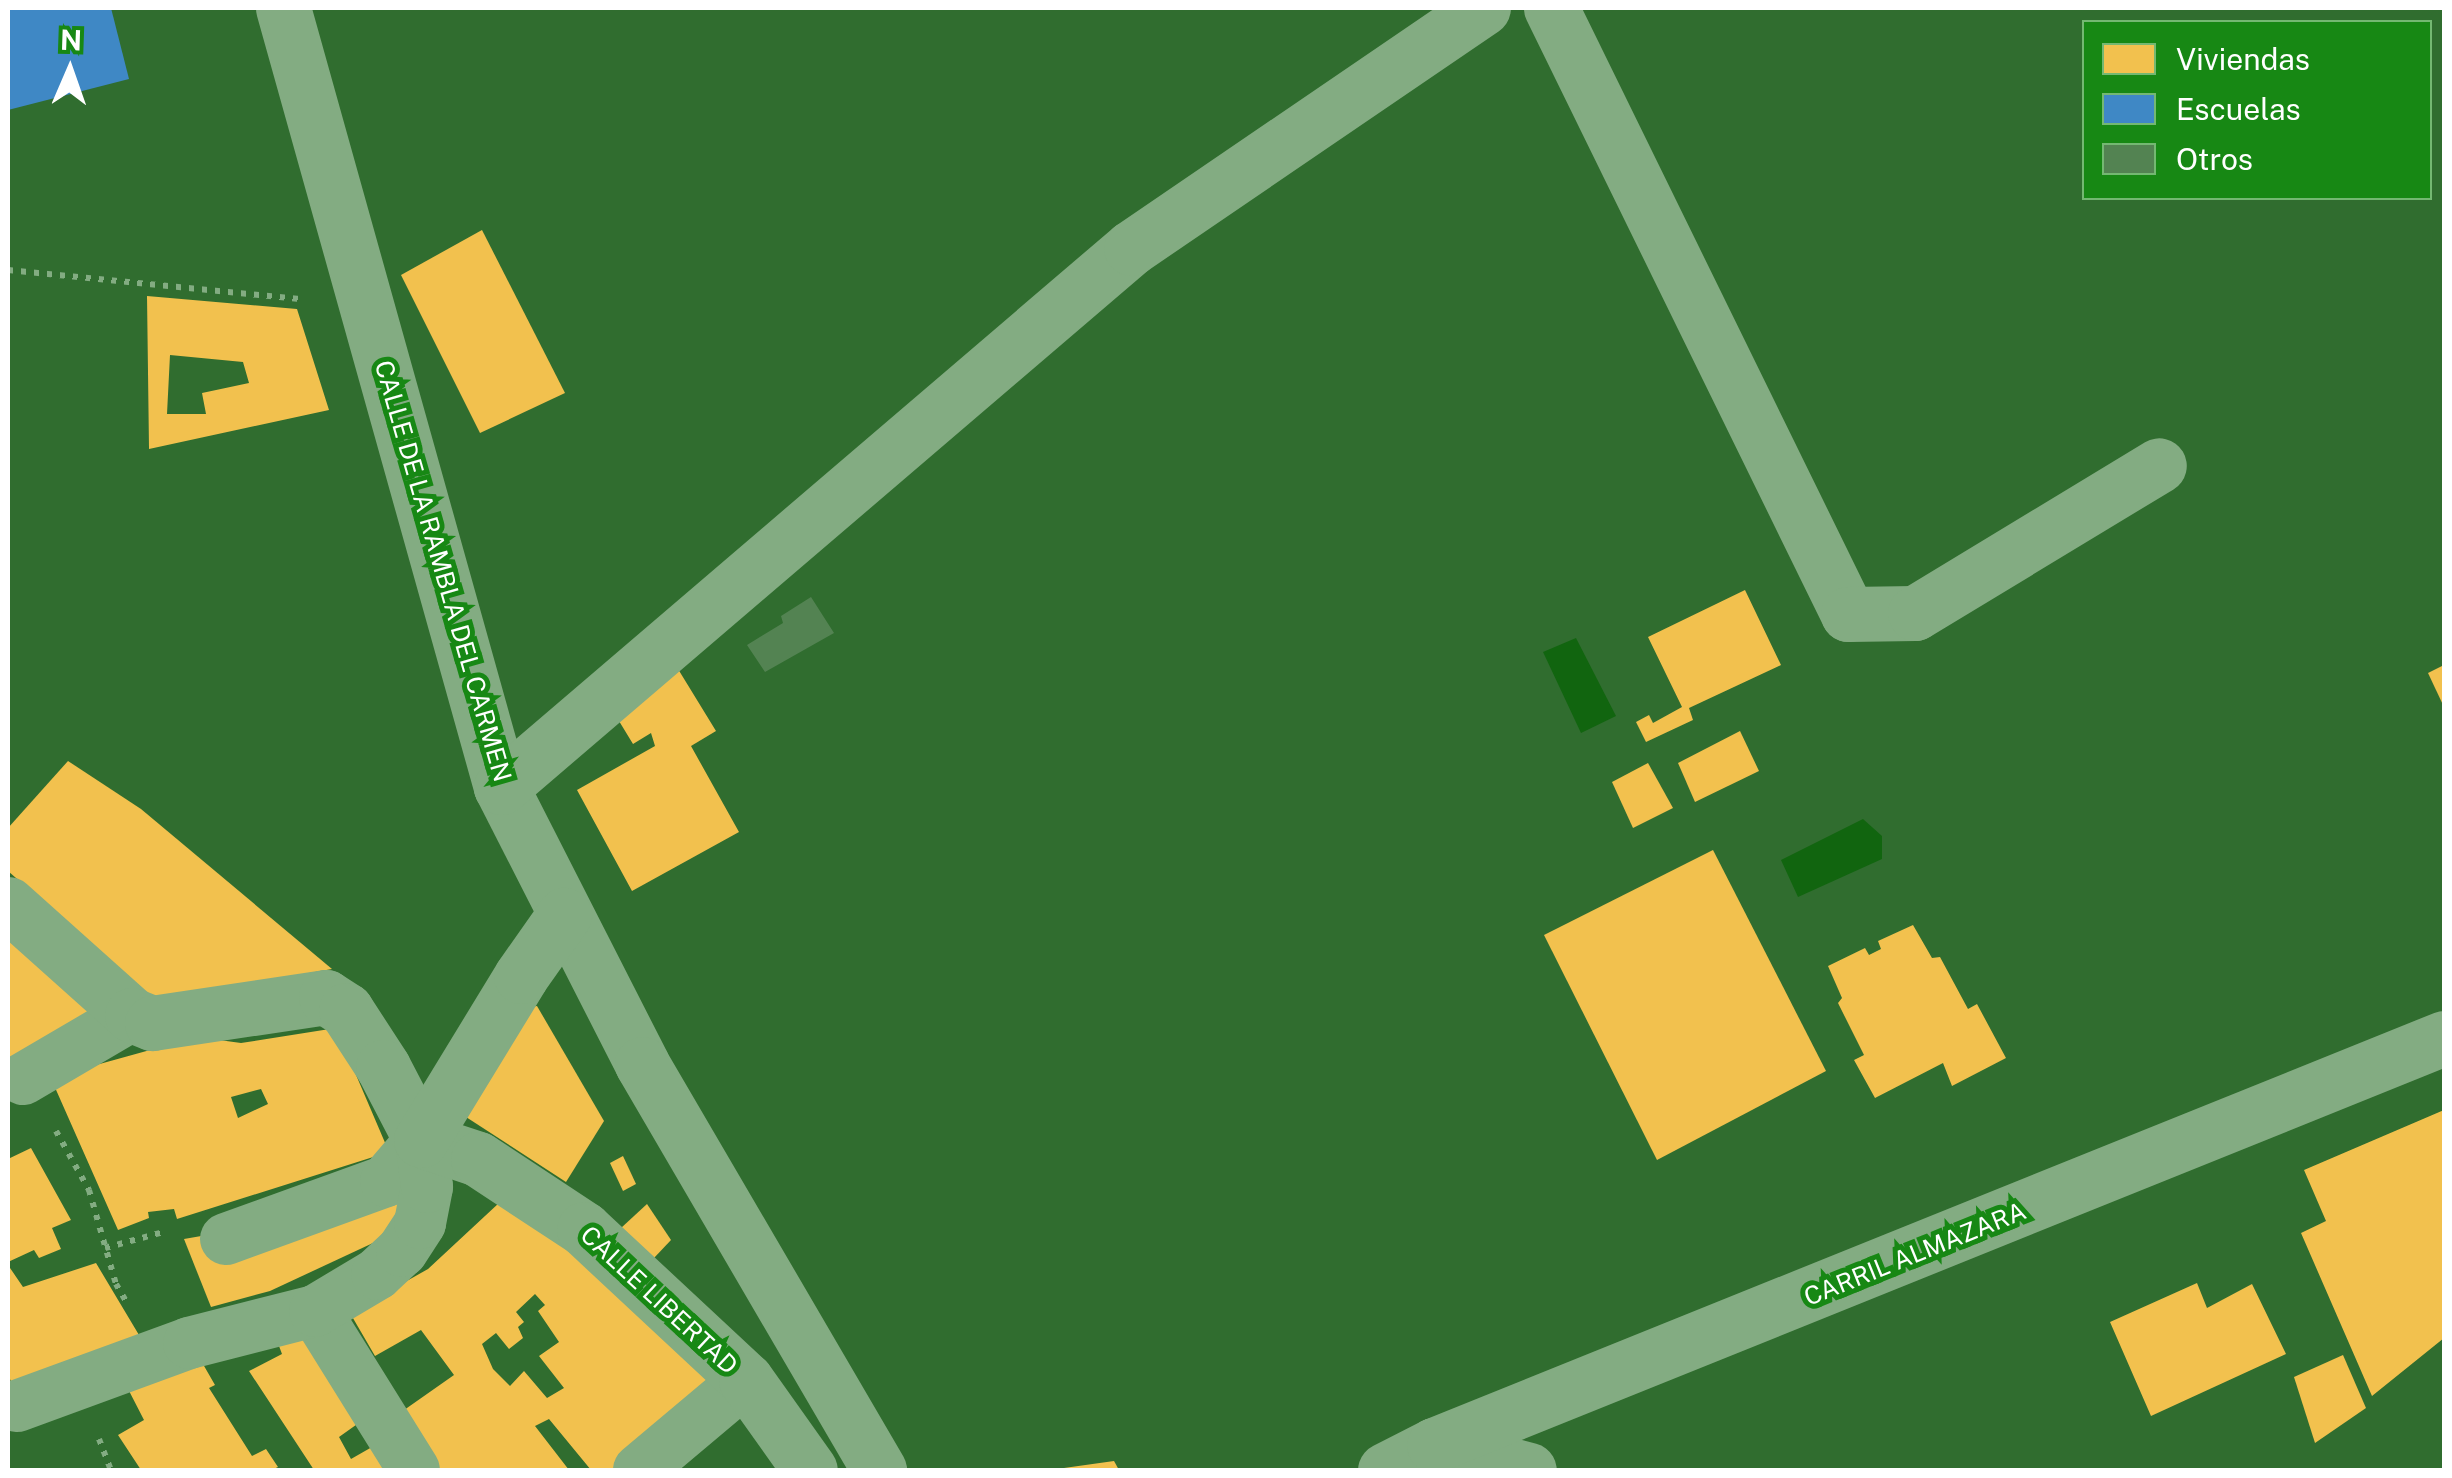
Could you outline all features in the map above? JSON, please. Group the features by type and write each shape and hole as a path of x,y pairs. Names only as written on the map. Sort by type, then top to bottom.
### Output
{"street":[{"name":"CALLE DE LA RAMBLA DEL CARMEN","path":"283,8 502,786 642,1064 879,1470"},
{"path":"502,786 1131,248 1483,8"},
{"path":"1552,8 1848,614 1915,613 2159,465"},
{"path":"8,904 63,948 132,1015 152,1023 326,997 346,1010 421,1140 427,1187 420,1223 402,1252 377,1274 314,1311 156,1354 17,1406"},
{"path":"226,1239 386,1180 421,1140 520,976 564,915"},
{"path":"23,1079 132,1015"},
{"name":"CARRIL ALMAZARA","path":"1386,1470 1434,1445 2444,1038"},
{"name":"CALLE LIBERTAD","path":"421,1140 478,1159 584,1228 746,1380 810,1470"},
{"path":"314,1311 414,1470"},
{"path":"638,1470 746,1380 788,1314"},
{"path":"1434,1445 1529,1470"}],"path":[{"path":"8,270 368,305"},
{"path":"23,1079 89,1190 116,1284 156,1354"}],"shaded area":[{"path":"1576,638 1616,716 1581,733 1543,652"},
{"path":"1863,819 1882,836 1882,859 1798,897 1781,860"}],"building: Viviendas":[{"path":"482,230 565,393 480,433 401,275"},
{"path":"147,296 297,309 329,410 149,449","holes":["170,355 243,362 249,383 202,393 206,414 167,414"]},
{"path":"1745,590 1781,665 1689,708 1693,720 1646,742 1636,722 1649,715 1653,723 1682,707 1648,637"},
{"path":"2444,665 2444,707 2428,673"},
{"path":"678,669 716,731 691,746 739,832 632,891 577,790 655,746 651,733 633,744 619,721"},
{"path":"1740,731 1759,771 1695,802 1678,763"},
{"path":"68,761 141,809 332,969 155,1000 8,871 8,828"},
{"path":"1648,763 1673,808 1633,828 1612,782"},
{"path":"1713,850 1826,1071 1657,1160 1544,935"},
{"path":"8,923 95,1010 8,1066"},
{"path":"1913,925 1932,958 1940,957 1968,1009 1977,1004 2006,1058 1952,1086 1943,1063 1875,1098 1854,1060 1864,1055 1838,1003 1842,998 1828,966 1865,948 1869,955 1881,949 1878,941"},
{"path":"537,1006 604,1121 566,1182 466,1117 531,1007"},
{"path":"336,1028 389,1152 177,1219 174,1209 148,1212 149,1218 118,1230 53,1083 96,1065 197,1037 241,1043","holes":["261,1089 268,1104 238,1118 231,1097"]},
{"path":"2444,1110 2444,1338 2372,1396 2301,1233 2326,1221 2304,1170"},
{"path":"31,1148 71,1220 52,1228 61,1249 39,1258 34,1250 8,1262 8,1159"},
{"path":"623,1156 636,1184 623,1191 610,1163"},
{"path":"515,1188 720,1376 617,1470 591,1470 549,1419 535,1426 569,1470 440,1470 397,1415 454,1375 421,1330 375,1356 350,1313 428,1269","holes":["535,1294 545,1305 538,1311 559,1342 539,1356 564,1388 547,1398 524,1371 510,1386 493,1369 482,1344 496,1333 509,1349 523,1338 518,1327 524,1322 516,1312"]},
{"path":"403,1201 388,1236 270,1291 211,1307 184,1239"},
{"path":"647,1204 671,1240 654,1258 621,1228"},
{"path":"96,1263 139,1335 12,1384 8,1374 8,1265 23,1287"},
{"path":"2197,1283 2207,1308 2252,1284 2286,1354 2151,1416 2110,1322"},
{"path":"310,1323 370,1415 339,1437 351,1459 379,1443 397,1470 314,1470 249,1371 282,1354 276,1338"},
{"path":"192,1345 215,1385 209,1388 252,1456 266,1449 278,1467 141,1470 118,1435 144,1420 126,1385"},
{"path":"2343,1355 2366,1408 2315,1443 2294,1377"},
{"path":"1114,1461 1119,1470 1064,1470 1064,1468"}],"building: Escuelas":[{"path":"8,8 111,8 129,79 8,110"}],"building: Otros":[{"path":"811,597 834,633 765,672 747,645 783,623 781,616"}]}
